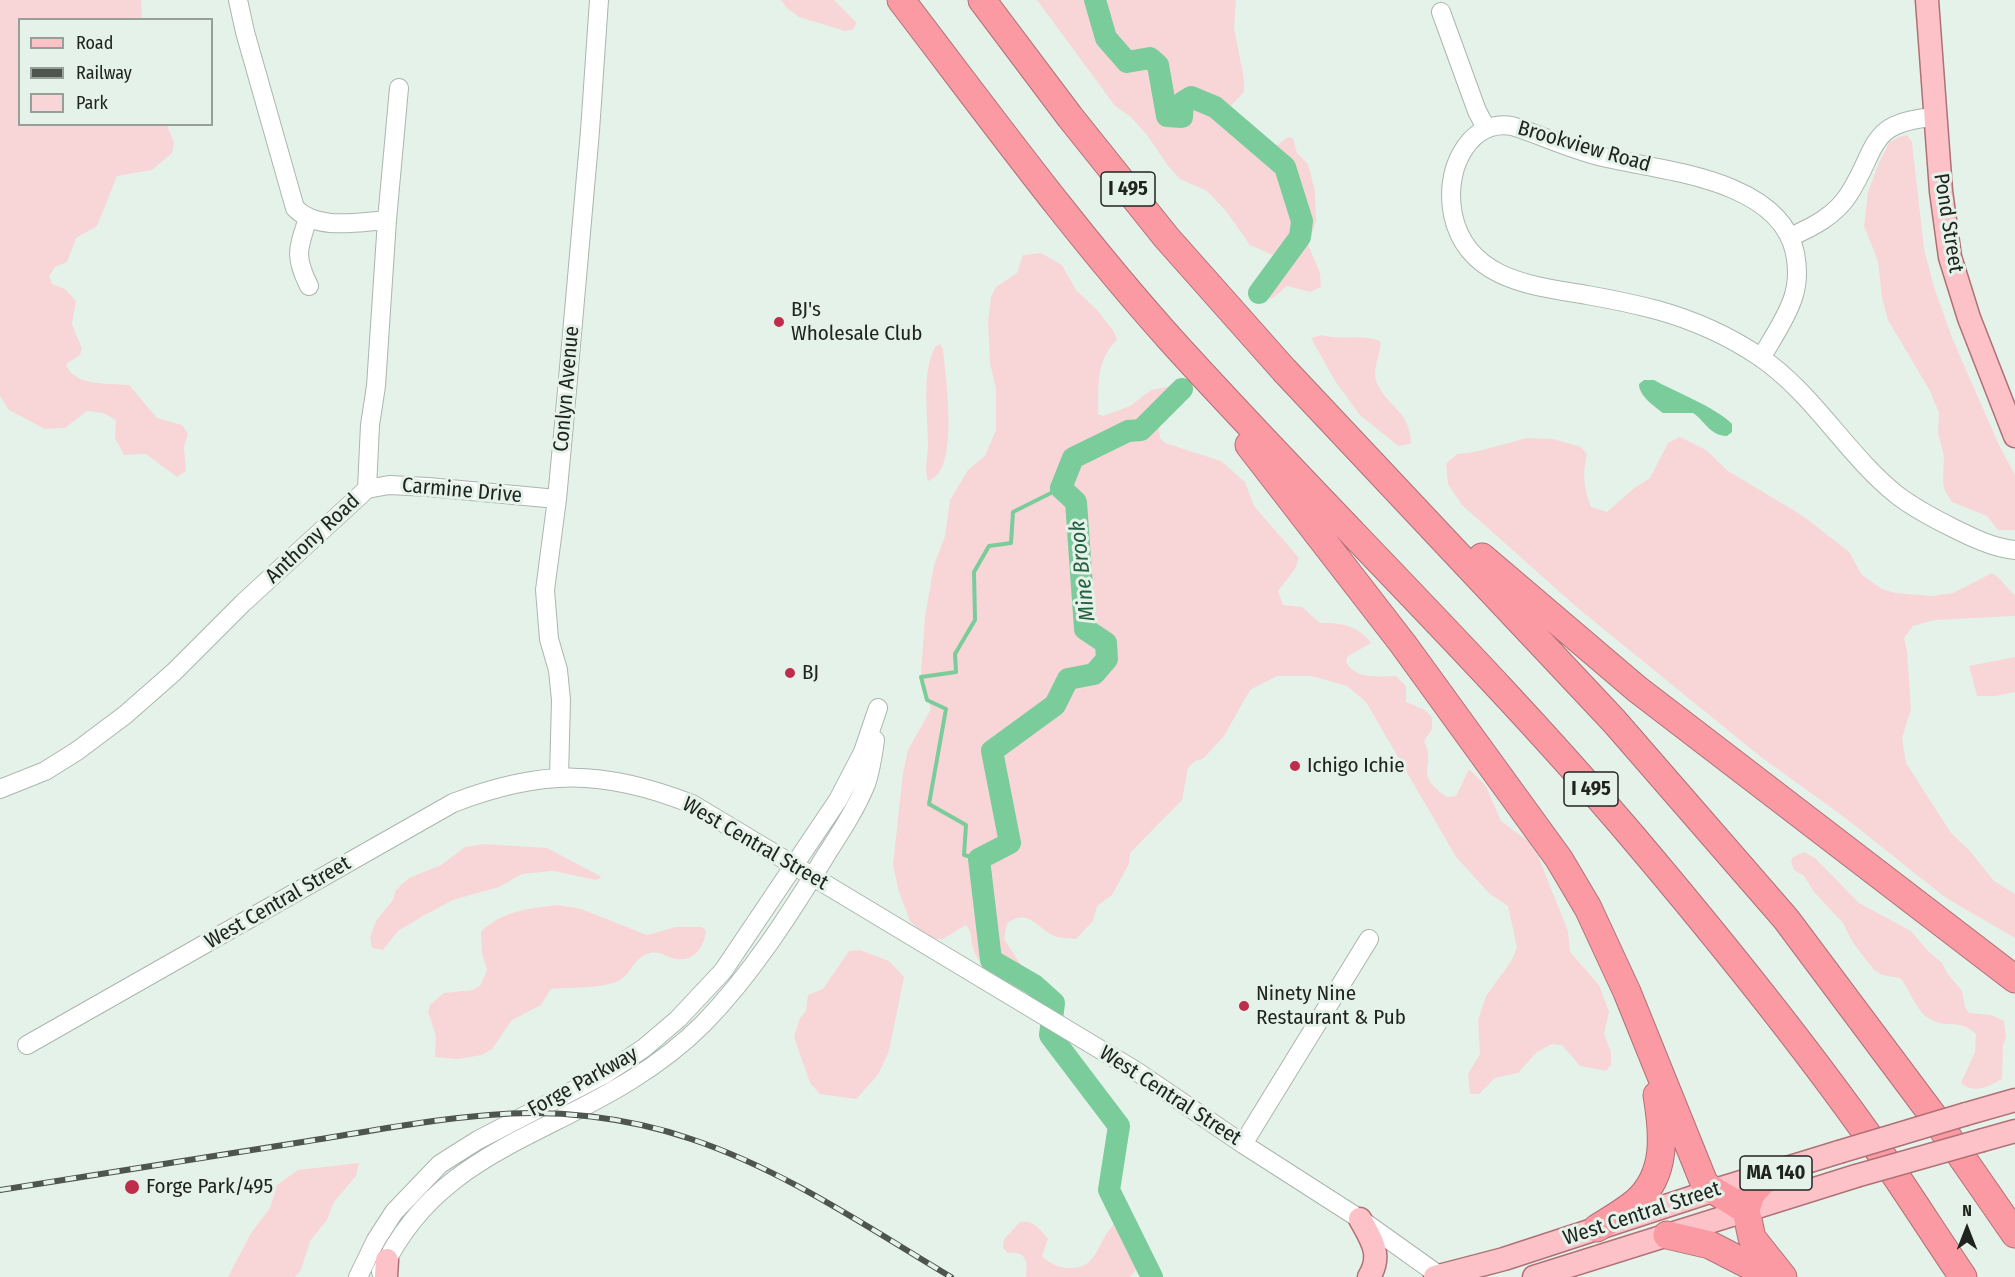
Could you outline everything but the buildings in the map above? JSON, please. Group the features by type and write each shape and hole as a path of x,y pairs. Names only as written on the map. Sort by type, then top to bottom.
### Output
{"highway":[{"name":"I 495","path":"902,0 1103,261 1171,340 1491,678 1630,834 1736,963 1808,1056 1869,1138 1963,1277"},
{"name":"I 495","path":"982,0 1070,117 1166,237 1284,370 1614,721 1786,919 1928,1108 2015,1234"},
{"path":"1171,340 1403,644 1559,859 1588,908 1627,992 1698,1173 1705,1185 1712,1191 1746,1210"},
{"path":"1284,370 1450,530 1549,615 1647,696 2015,979"},
{"path":"1985,958 2015,987"},
{"path":"1597,1228 1636,1202 1654,1179 1659,1166 1662,1144 1661,1121 1649,1047"},
{"path":"1768,1175 1751,1194 1746,1210 1752,1238 1783,1277"},
{"path":"1667,1235 1710,1245 1772,1277"}],"main road":[{"name":"Pond Street","path":"1927,0 1935,117 1950,256 1968,318 2015,436"},
{"name":"West Central Street","path":"1439,1277 1712,1191 2015,1100"},
{"name":"West Central Street","path":"1544,1276 1856,1176 2015,1131"},
{"path":"1360,1219 1374,1244 1376,1253 1376,1262 1369,1277"}],"street":[{"path":"238,0 295,208 308,218 335,223 387,220"},
{"name":"Conlyn Avenue","path":"559,777 561,700 558,669 549,639 544,590 557,499 589,142 599,0"},
{"path":"1441,12 1477,111 1486,128"},
{"name":"Anthony Road","path":"0,789 45,771 77,751 125,715 174,672 243,603 368,489 370,425 376,386 387,220 399,88"},
{"path":"1790,237 1825,218 1842,203 1849,194 1874,143 1885,132 1906,120 1935,117"},
{"name":"Brookview Road","path":"1761,358 1789,308 1795,290 1797,261 1790,237 1777,218 1762,206 1740,193 1713,182 1606,158 1512,126 1501,125 1486,128 1474,136 1461,153 1451,186 1455,224 1465,244 1482,263 1506,277 1527,285 1629,303 1687,320 1726,337 1761,358 1808,400 1858,457 1897,494 1922,512 1961,532 1997,546 2015,550"},
{"path":"308,218 299,246 299,267 309,286"},
{"name":"Carmine Drive","path":"368,489 389,484 557,499"},
{"name":"Forge Parkway","path":"358,1277 376,1240 394,1212 440,1164 478,1140 605,1074 644,1048 678,1019 723,971 845,787 863,752 878,708 873,758 866,784 813,877 732,992 669,1054 631,1080 483,1160 446,1186 415,1217 384,1271"},
{"name":"West Central Street","path":"27,1045 453,803 483,791 506,786 559,777 594,778 660,791 692,804 1136,1071 1243,1144 1360,1219 1439,1277"},
{"path":"1243,1144 1369,939"}],"green space":[{"path":"0,0 141,0 142,18 18,18 18,126 167,126 174,143 172,153 152,170 117,176 97,226 76,238 67,262 55,267 49,276 52,284 65,289 76,301 72,324 82,349 80,355 66,364 70,371 76,377 84,380 103,384 129,385 157,418 182,425 188,434 184,447 186,471 177,477 146,454 124,455 115,438 116,420 103,413 87,411 65,428 45,429 9,410 0,396"},
{"path":"781,0 834,0 856,22 854,29 845,31 799,17"},
{"path":"1037,0 1236,0 1234,28 1244,79 1244,92 1229,108 1230,116 1239,128 1276,146 1288,137 1293,138 1297,153 1308,164 1315,191 1316,222 1308,245 1320,273 1321,287 1310,292 1287,286 1273,298 1260,300 1258,293 1277,257 1250,245 1226,211 1207,191 1180,179 1168,166 1147,135 1130,116 1115,106"},
{"path":"1907,135 1912,142 1924,249 1935,290 1953,340 1999,445 2015,475 2015,530 1998,530 1987,516 1952,502 1945,491 1944,456 1938,433 1939,413 1930,391 1888,320 1882,298 1878,261 1864,226 1868,192 1879,163 1889,143"},
{"path":"1041,253 1062,265 1076,290 1097,310 1113,330 1117,340 1105,356 1102,365 1098,414 1103,416 1130,406 1151,390 1177,385 1178,404 1158,420 1160,438 1165,443 1221,461 1245,482 1254,506 1299,558 1295,569 1278,591 1283,605 1302,607 1320,623 1348,626 1366,637 1371,643 1348,656 1346,662 1350,668 1361,674 1396,676 1406,686 1406,702 1425,710 1432,718 1432,729 1424,741 1430,782 1447,797 1456,796 1469,769 1486,786 1501,821 1528,841 1538,856 1568,931 1570,952 1599,985 1609,1012 1604,1034 1611,1052 1611,1065 1606,1071 1580,1066 1562,1045 1552,1044 1537,1052 1518,1073 1495,1078 1479,1094 1470,1094 1468,1074 1480,1054 1478,1020 1486,996 1512,960 1517,947 1508,906 1490,894 1456,857 1366,702 1347,686 1311,676 1277,676 1250,690 1224,736 1203,759 1195,761 1188,768 1182,800 1130,853 1129,864 1112,895 1097,906 1093,921 1076,939 1057,937 1033,921 1022,917 1007,923 1004,939 1025,971 1024,990 994,974 981,962 976,956 966,925 943,939 930,939 910,921 899,892 893,865 903,773 908,750 931,709 921,674 925,617 934,565 945,536 950,500 968,470 985,456 996,430 996,389 990,363 988,322 991,297 996,287 1017,273 1023,255"},
{"path":"1322,335 1380,341 1375,377 1381,391 1407,424 1411,444 1398,446 1360,415 1335,381 1311,338"},
{"path":"940,344 943,349 948,400 948,442 945,460 938,474 928,481 926,467 928,370 935,347"},
{"path":"1680,437 1706,450 1728,471 1803,516 1849,552 1862,575 1882,589 1895,593 1932,596 1953,593 1992,573 2015,595 2015,616 1934,620 1913,626 1904,638 1911,709 1902,738 1906,763 1951,833 1970,851 1994,881 2015,894 2015,938 1946,898 1844,817 1761,757 1580,610 1462,505 1448,484 1446,464 1457,454 1475,452 1527,438 1553,439 1581,447 1587,454 1584,475 1585,488 1591,507 1607,512 1633,489 1650,478 1668,443"},
{"path":"2015,657 2015,692 1996,696 1977,696 1969,666"},
{"path":"484,844 547,848 601,878 596,880 553,871 522,874 499,887 453,900 398,931 383,950 372,948 370,938 376,921 393,900 396,890 409,878 441,865 465,847"},
{"path":"1804,852 1815,858 1859,903 1911,931 1942,963 1962,991 1965,1007 1969,1013 1991,1015 2004,1021 2006,1037 2003,1045 2002,1079 1987,1087 1976,1089 1966,1087 1961,1083 1975,1052 1976,1034 1964,1026 1938,1023 1926,1017 1900,978 1882,975 1874,970 1853,943 1843,923 1814,892 1804,876 1794,870 1791,861 1793,857"},
{"path":"558,905 581,909 647,935 676,927 702,927 706,931 705,938 696,954 685,959 672,958 659,953 645,955 624,977 613,983 551,989 541,1005 512,1020 492,1049 482,1055 458,1059 435,1057 436,1036 428,1012 430,1005 444,993 473,990 480,986 487,970 482,953 481,932 497,919 507,915 527,909"},
{"path":"860,950 889,961 904,977 889,1051 878,1075 856,1099 820,1094 810,1083 794,1037 800,1018 806,1011 808,995 823,989 849,951"},
{"path":"359,1163 356,1176 334,1202 327,1220 310,1241 301,1270 295,1277 228,1277 251,1233 270,1208 277,1185 298,1170"},
{"path":"1123,1211 1136,1239 1143,1262 1130,1277 1026,1277 1027,1266 1022,1255 1008,1253 1003,1248 1004,1239 1020,1222 1029,1222 1048,1239 1042,1256 1052,1264 1064,1268 1077,1267 1092,1259 1106,1234"}],"shaded area":[{"path":"1644,380 1654,380 1716,412 1732,424 1732,432 1727,436 1716,434 1693,413 1663,413 1641,393 1639,384"}],"waterway":[{"name":"Mine Brook","path":"1095,0 1106,38 1127,62 1150,58 1158,65 1167,116 1182,117 1183,102 1191,97 1215,107 1285,167 1302,221 1300,237 1259,293"},
{"name":"Mine Brook","path":"1152,1277 1109,1190 1119,1126 1050,1035 1054,1003 1034,985 991,960 979,859 1010,843 992,751 1055,705 1068,679 1094,674 1107,659 1106,643 1085,629 1076,502 1061,488 1073,458 1128,431 1141,430 1182,389"},
{"name":"Mine Brook","path":"979,859 964,855 966,825 929,804 946,709 927,700 921,677 956,672 955,654 975,620 974,572 989,546 1011,543 1013,512 1061,488"}],"railway":[{"path":"0,1190 440,1120 514,1113 591,1116 667,1131 759,1167 824,1201 951,1277"}],"place":[{"name":"BJ's Wholesale Club","path":"779,322"},
{"name":"BJ","path":"790,673"},
{"name":"Ichigo Ichie","path":"1295,766"},
{"name":"Ninety Nine Restaurant & Pub","path":"1244,1006"},
{"name":"Forge Park/495","path":"132,1187"}]}
